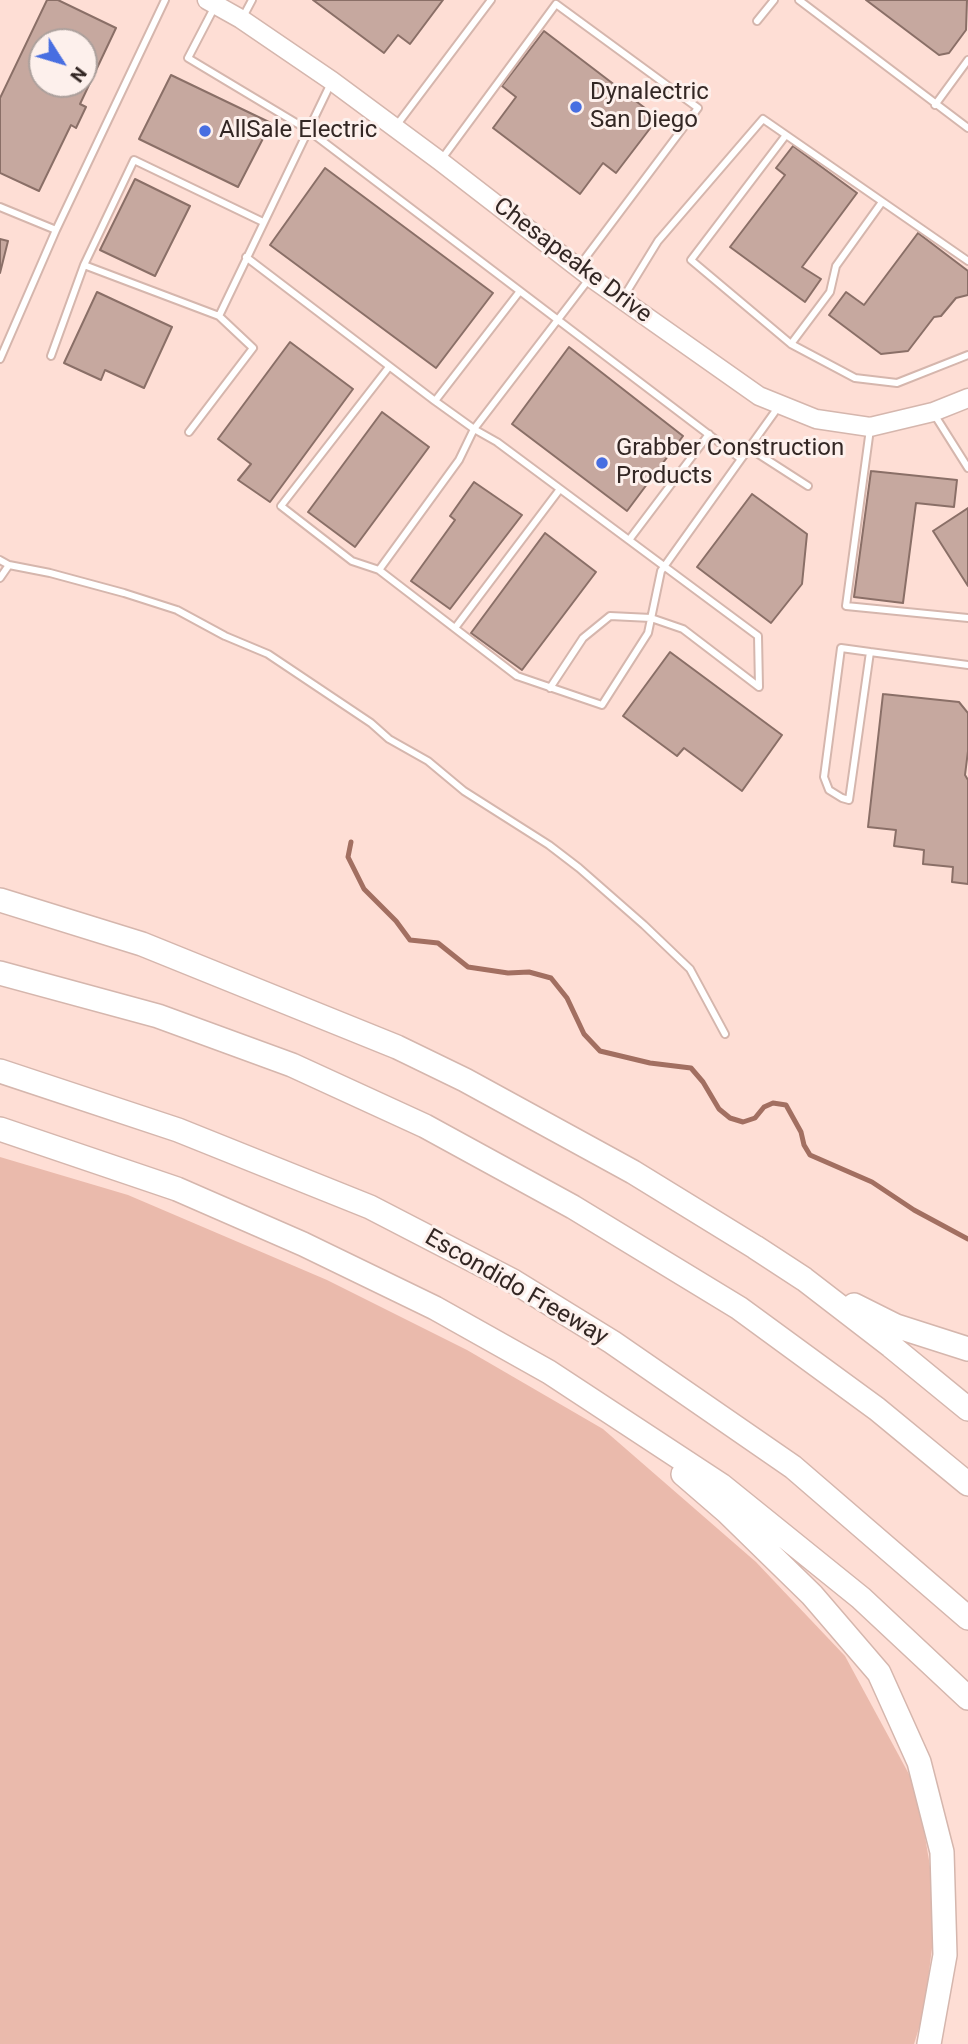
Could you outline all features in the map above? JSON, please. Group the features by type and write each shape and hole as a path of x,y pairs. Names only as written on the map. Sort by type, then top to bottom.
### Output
{"highway":[{"path":"0,900 142,944 397,1047 465,1080 633,1172 804,1279 896,1326 968,1349"},
{"path":"0,913 209,971"},
{"path":"0,973 158,1016 292,1065 425,1126 573,1207 739,1308 877,1409 968,1485"},
{"name":"Escondido Freeway","path":"0,1070 178,1130 370,1207 513,1281 612,1342 793,1468 968,1618"},
{"path":"0,1129 177,1189 303,1244 435,1308 549,1372 721,1485 861,1598 968,1699"},
{"path":"804,1279 968,1409"},
{"path":"603,1406 727,1512 811,1595 879,1673 919,1762 942,1852 945,1955 929,2044"}],"street":[{"name":"Chesapeake Drive","path":"211,2 242,19 332,81 584,273 759,396 816,419 870,427 933,412 968,398"}],"lane":[{"path":"0,359 56,230 165,0"},
{"path":"242,19 252,0"},
{"path":"394,127 491,0"},
{"path":"757,21 774,0"},
{"path":"799,0 968,128"},
{"path":"211,2 188,58 307,130 741,459"},
{"path":"379,570 459,460 474,429 558,319 584,273 698,108 556,4 440,161"},
{"path":"935,105 968,60"},
{"path":"219,316 332,81"},
{"path":"622,300 658,241 763,119 968,261"},
{"path":"786,135 691,260 791,344 855,378 897,383 968,355"},
{"path":"51,356 84,265 134,160 263,222"},
{"path":"791,344 830,292 836,266 882,202"},
{"path":"0,207 56,230"},
{"path":"246,257 389,367 474,429 497,442 758,636 759,687 683,629 651,618 610,616 583,638 550,688"},
{"path":"84,265 219,316 253,348 189,432"},
{"path":"435,401 520,291"},
{"path":"389,367 281,506 352,561 379,570 517,677 602,705 648,633 661,571 780,404"},
{"path":"933,412 968,468"},
{"path":"870,427 846,606 968,618"},
{"path":"629,540 709,434"},
{"path":"749,448 808,486"},
{"path":"455,628 560,489"},
{"path":"0,561 111,589 177,610 225,636 268,654 372,723 389,739 428,761 464,791 549,845 579,868 690,969 725,1034"},
{"path":"0,578 9,565"},
{"path":"870,652 849,800 829,790 824,777 841,648 968,665"}],"shaded area":[{"path":"0,1157 128,1195 327,1280 467,1350 603,1429 756,1562 845,1656 917,1789 937,1908 924,2012 914,2044 0,2044"}],"building":[{"path":"47,0 58,0 116,28 98,66 98,28 34,28"},
{"path":"313,0 443,0 410,44 398,35 384,53"},
{"path":"866,0 967,0 966,30 949,53 939,55"},
{"name":"Dynalectric San Diego","path":"544,31 658,118 616,173 603,163 580,194 493,128 516,97 502,86"},
{"path":"28,40 28,98 83,98 80,104 86,107 76,128 71,125 39,191 0,173 0,98"},
{"name":"AllSale Electric","path":"171,75 271,123 238,187 139,139"},
{"path":"793,146 857,193 802,267 821,279 805,302 730,247 785,175 776,168"},
{"path":"325,168 493,293 436,368 270,245"},
{"path":"135,179 190,206 155,276 100,250"},
{"path":"918,233 968,271 968,295 956,298 941,316 934,317 908,351 881,354 829,315 846,292 864,305"},
{"path":"0,239 8,241 0,273"},
{"path":"97,292 172,327 144,388 105,370 101,380 64,363"},
{"path":"290,342 353,389 270,502 238,480 251,464 218,439"},
{"path":"569,347 683,436 627,511 512,424"},
{"path":"382,412 429,447 355,547 308,512"},
{"path":"871,471 957,480 954,507 916,503 903,603 854,597"},
{"path":"474,482 522,515 450,609 411,581 455,520 450,516"},
{"path":"752,494 807,534 802,584 771,623 697,567"},
{"path":"968,508 968,586 933,531"},
{"path":"545,533 596,572 522,670 471,633"},
{"path":"670,652 782,735 742,791 684,748 677,756 623,716"},
{"path":"883,694 959,702 968,713 965,775 968,780 968,884 952,882 953,867 923,864 924,850 894,846 896,830 868,827"}],"waterway":[{"path":"351,842 348,857 364,889 396,921 410,940 438,943 468,967 508,973 529,972 551,978 567,998 584,1034 600,1051 650,1063 691,1068 719,1109 730,1118 743,1122 755,1118 764,1107 773,1103 786,1105 810,1155 872,1182 914,1210 968,1239"}],"place":[{"name":"Dynalectric San Diego","path":"576,107"},
{"name":"AllSale Electric","path":"205,131"},
{"name":"Grabber Construction Products","path":"602,463"}]}
